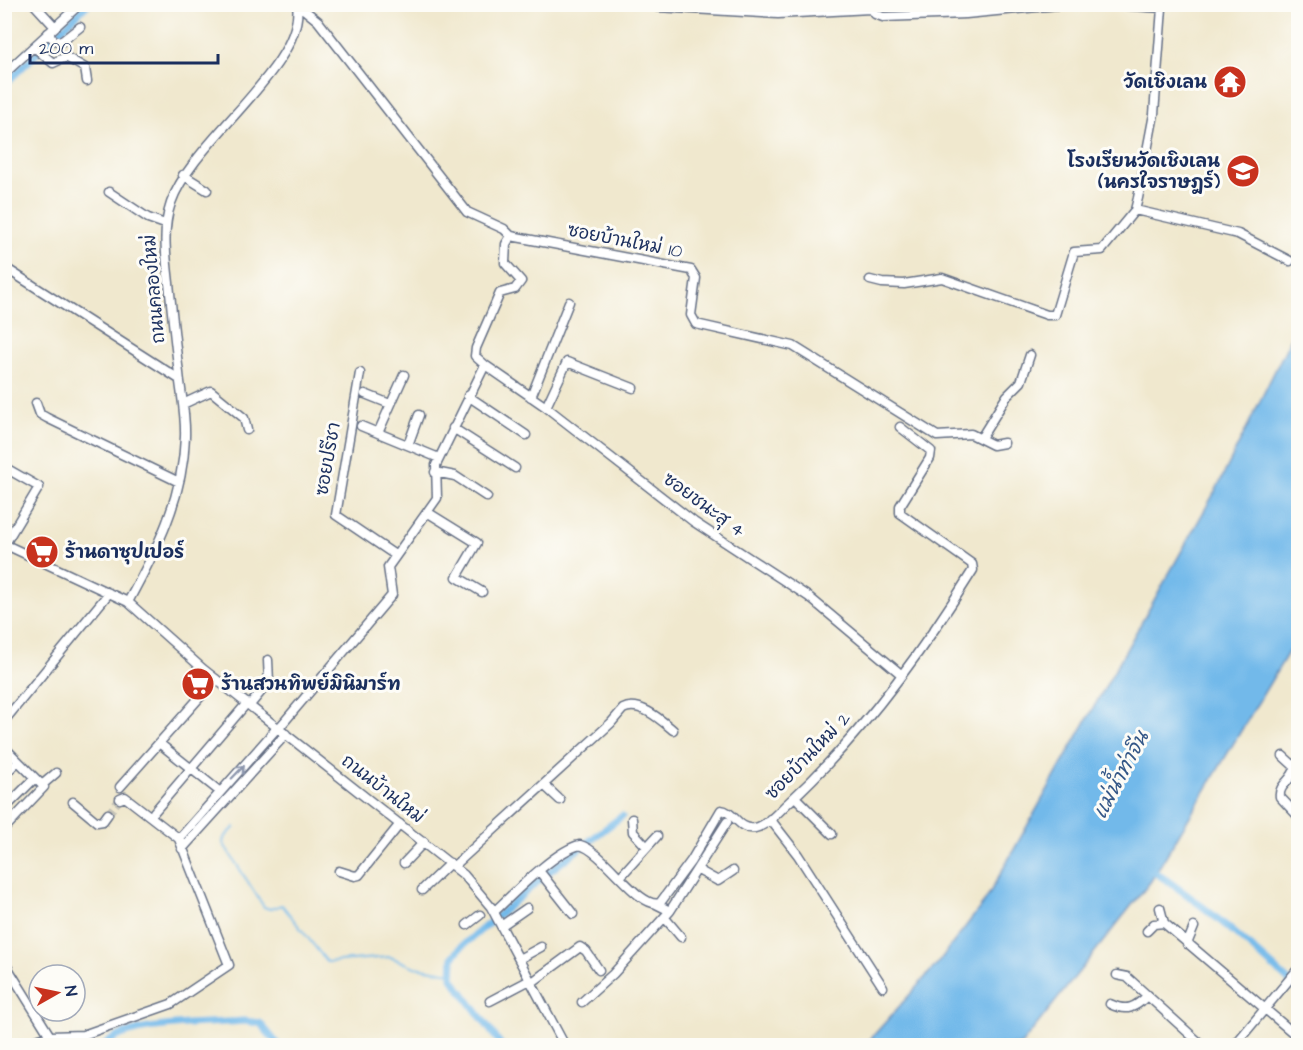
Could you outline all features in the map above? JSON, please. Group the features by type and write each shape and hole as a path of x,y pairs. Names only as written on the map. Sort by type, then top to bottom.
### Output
{"street":[{"path":"34,4 52,34 61,42 80,27"},
{"path":"4,74 37,50 80,4"},
{"name":"ถนนคลองใหม่","path":"128,602 165,531 179,482 185,436 183,404 172,329 165,224 176,188 192,161 284,54 295,31 297,4"},
{"name":"ซอยบ้านใหม่ 10","path":"297,4 318,21 467,212 504,229 511,236 691,270 696,278 691,315 696,324 793,346 937,436 965,433 993,445 1004,442"},
{"path":"657,6 778,14 869,7 875,14 883,17 966,14 1069,4"},
{"path":"870,280 882,284 904,284 942,278 1053,316 1058,310 1074,252 1102,250 1135,210 1155,114 1162,8 1103,4"},
{"path":"37,50 53,63 66,57 73,60 85,68 87,81"},
{"path":"183,176 207,190"},
{"path":"109,192 148,218 165,224"},
{"path":"1135,210 1243,236 1290,261"},
{"path":"185,847 390,598 393,589 387,570 438,494 435,472 453,428 485,365 475,354 493,306 502,291 515,289 521,281 505,262 506,244 511,236"},
{"path":"4,267 179,379"},
{"path":"531,397 569,302"},
{"path":"981,438 1007,396 1021,382 1030,355"},
{"path":"546,408 567,362 633,388"},
{"name":"ซอยชนะสุ 4","path":"485,365 546,408 694,522 808,597 902,675"},
{"name":"ซอยปรีชา","path":"360,373 336,514 395,555"},
{"path":"378,433 404,375"},
{"path":"183,404 202,393 211,391 244,418 247,430"},
{"path":"365,394 390,404"},
{"path":"468,396 526,435"},
{"path":"36,403 40,414 46,418 179,482"},
{"path":"408,445 419,415"},
{"path":"361,426 440,458"},
{"name":"ซอยบ้านใหม่ 2","path":"656,904 664,900 691,861 721,810 753,828 770,819 795,797 849,741 902,675 949,609 973,567 954,549 900,513 900,506 930,458 931,451 900,427"},
{"path":"453,428 515,468"},
{"path":"4,467 39,487 5,544"},
{"path":"435,472 455,476 487,497"},
{"path":"427,512 477,543 457,577 482,592"},
{"name":"ถนนบ้านใหม่","path":"5,544 128,602 216,679 452,865 501,926 565,1046"},
{"path":"4,721 109,593"},
{"path":"154,812 189,769 269,682 268,660"},
{"path":"120,787 216,679"},
{"path":"422,890 544,784 627,706 654,715 673,730"},
{"path":"179,839 219,791 281,730"},
{"path":"159,743 219,791"},
{"path":"4,747 44,789 4,829"},
{"path":"1283,756 1295,767 1294,773 1281,788 1280,797 1299,816"},
{"path":"4,775 18,761"},
{"path":"42,785 56,773"},
{"path":"4,809 35,778"},
{"path":"544,784 560,800"},
{"path":"14,1046 50,1036 83,1035 171,1004 229,965 185,847 179,839 125,797 120,799"},
{"path":"795,797 832,834"},
{"path":"73,802 98,822 103,821 108,814"},
{"path":"632,819 633,832 647,847"},
{"path":"770,819 798,855 883,987"},
{"path":"582,1002 668,914 727,822"},
{"path":"339,872 359,875 400,824"},
{"path":"620,877 657,836"},
{"path":"404,863 424,842"},
{"path":"467,925 580,844 593,851 647,902 656,904 668,914 681,937"},
{"path":"698,870 718,881 734,871"},
{"path":"540,872 573,914"},
{"path":"501,926 527,908"},
{"path":"1160,908 1164,923 1299,1037"},
{"path":"1147,931 1154,924 1164,923"},
{"path":"1187,944 1194,927"},
{"path":"519,959 540,947"},
{"path":"490,1000 531,982 580,947 586,951 599,970"},
{"path":"4,962 50,1036"},
{"path":"1234,1046 1297,972"},
{"path":"1117,975 1127,977 1203,1046"},
{"path":"1110,1004 1122,1009 1132,1008 1148,996"}],"water":[{"name":"แม่น้ำท่าจีน","path":"1298,324 1298,636 1151,881 1021,1045 865,1045 937,964 985,901 1217,488"}],"waterway":[{"path":"4,85 88,4"},
{"path":"502,1046 452,978 453,957 461,947 550,871 622,816"},
{"path":"235,827 224,838 223,843 264,907 270,909 282,905 327,962 390,957 415,967 451,973"},
{"path":"1150,869 1227,926 1298,990"},
{"path":"104,1046 115,1038 149,1028 244,1021 260,1023 279,1046"}],"tunnel":[{"path":"108,814 120,799"}],"place":[{"name":"วัดเชิงเลน","path":"1230,82"},
{"name":"โรงเรียนวัดเชิงเลน (นครใจราษฎร์)","path":"1243,171"},
{"name":"ร้านดาซุปเปอร์","path":"42,552"},
{"name":"ร้านสวนทิพย์มินิมาร์ท","path":"198,684"}]}
